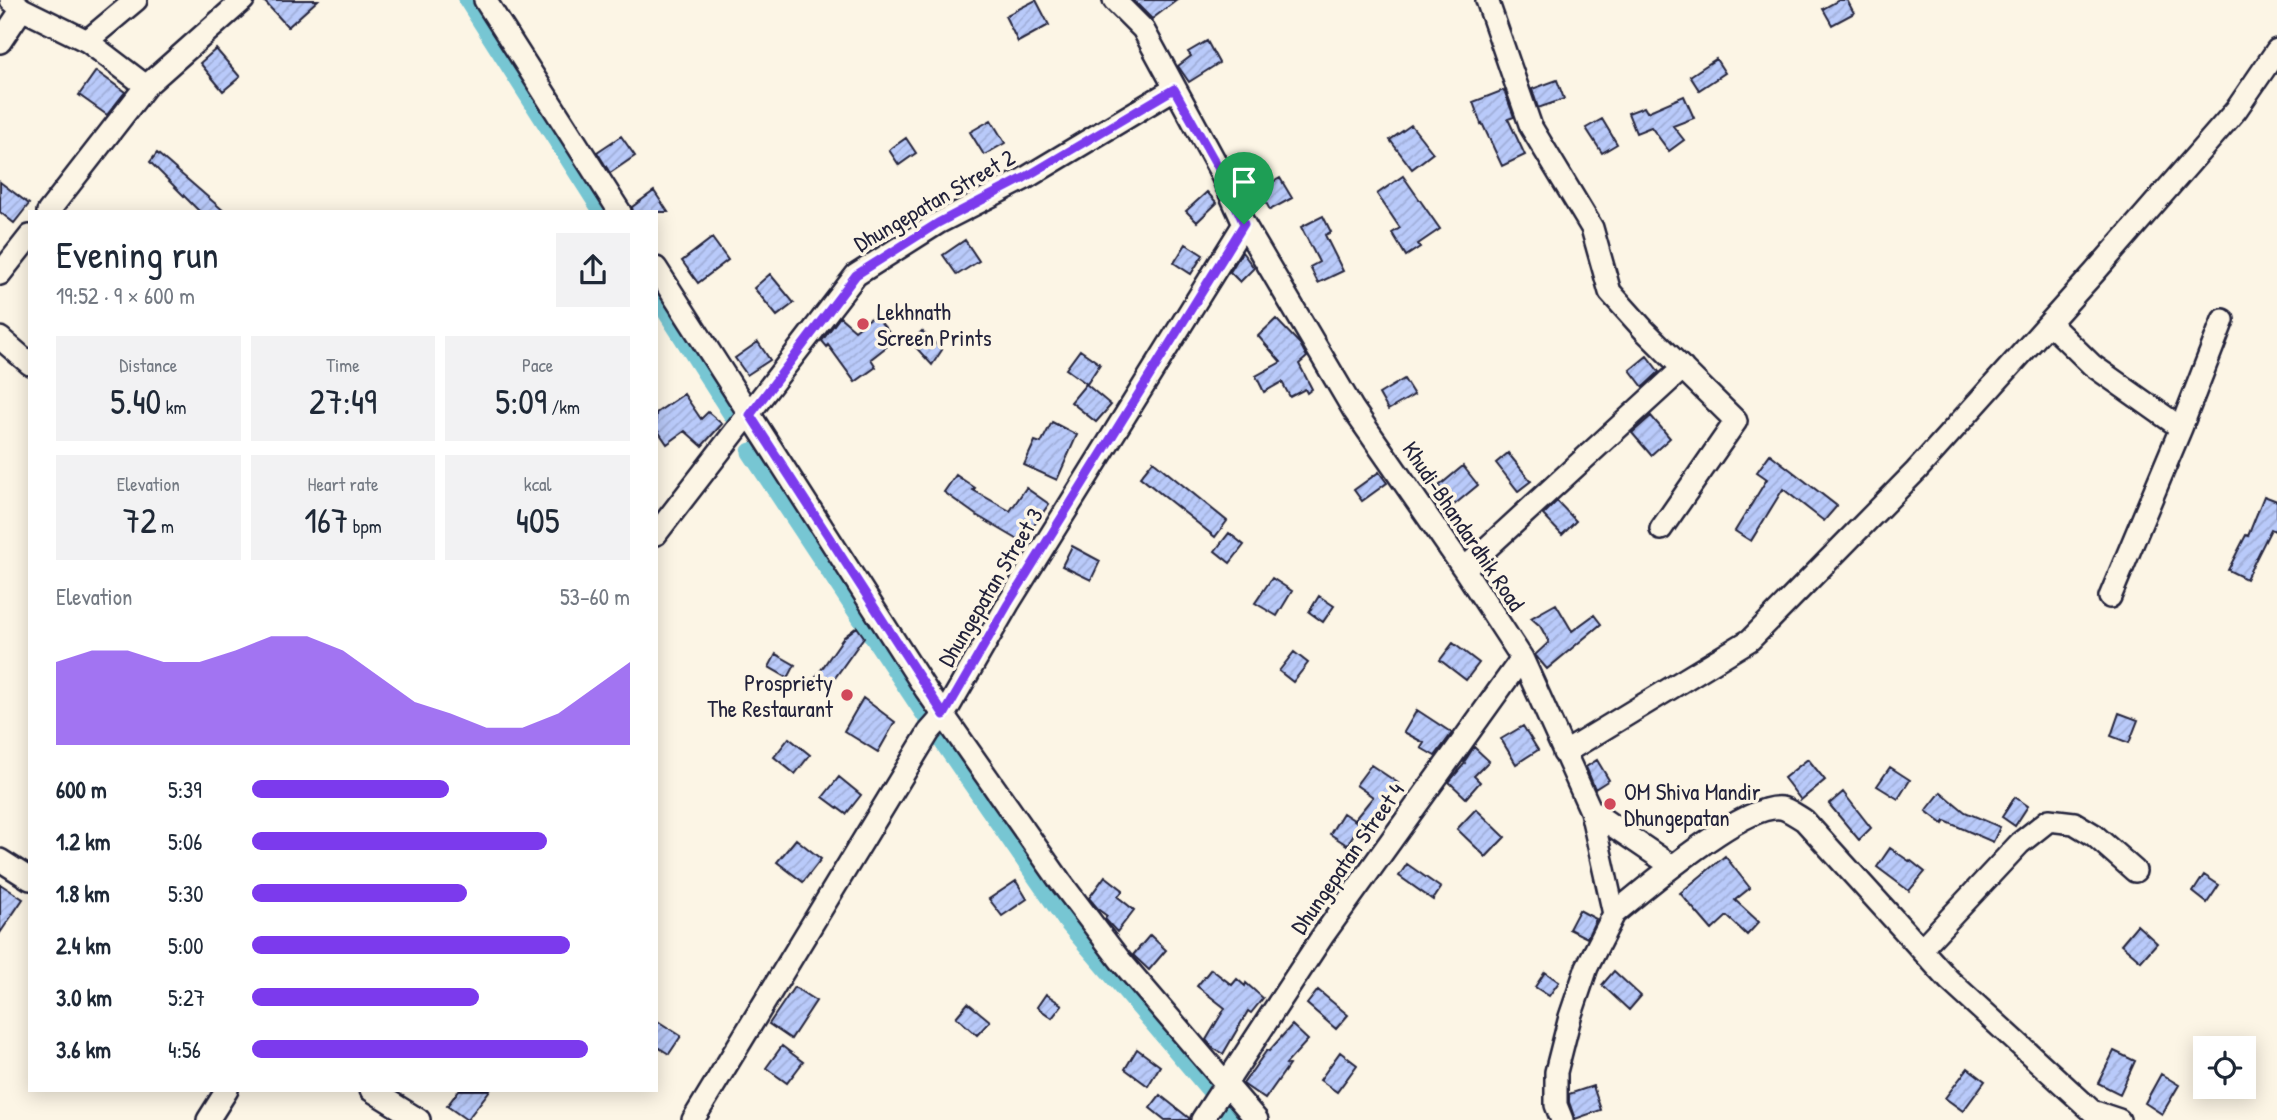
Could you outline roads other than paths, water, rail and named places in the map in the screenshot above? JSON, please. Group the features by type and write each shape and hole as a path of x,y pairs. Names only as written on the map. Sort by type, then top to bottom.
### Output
{"street":[{"path":"86,41 136,0"},
{"path":"50,210 146,86 243,0"},
{"path":"485,0 619,210"},
{"name":"Khudi-Bhandardhik Road","path":"1114,0 1143,29 1219,169 1244,224 1353,409 1464,569 1521,658 1591,811 1614,914"},
{"path":"1487,0 1531,127 1592,228 1610,292 1736,421 1661,528"},
{"path":"0,42 16,5 86,41 146,86"},
{"path":"1564,753 1750,640 1916,471 2049,323 2236,110 2277,50"},
{"name":"Dhungepatan Street 2","path":"658,531 856,275 938,223 1024,178 1174,89"},
{"name":"Dhungepatan Street 3","path":"693,1120 929,732 944,715 1008,604 1244,224"},
{"path":"0,274 28,239"},
{"path":"658,271 944,715 1060,881 1121,960 1215,1100 1257,1120"},
{"path":"2110,597 2223,320"},
{"path":"2049,323 2092,365 2181,428"},
{"path":"0,338 28,362"},
{"path":"1464,569 1683,369"},
{"name":"Dhungepatan Street 4","path":"1215,1100 1322,937 1521,658"},
{"path":"1562,1120 1556,1105 1556,1072 1570,1017 1587,967 1614,914 1672,866 1713,837 1766,808 1783,807 1804,820 1949,980 2092,1111 2119,1120"},
{"path":"1591,811 1672,866"},
{"path":"1921,949 2020,843 2049,820 2074,823 2094,835 2135,871"},
{"path":"0,860 28,878"},
{"path":"208,1120 226,1092"},
{"path":"374,1092 419,1120"}],"waterway":[{"path":"468,0 602,210"},
{"path":"658,298 736,420"},
{"path":"751,452 929,720"},
{"path":"938,734 1067,921 1236,1120"}],"place":[{"name":"Lekhnath Screen Prints","path":"863,324"},
{"name":"Prospriety The Restaurant","path":"847,695"},
{"name":"OM Shiva Mandir Dhungepatan","path":"1610,804"}]}
